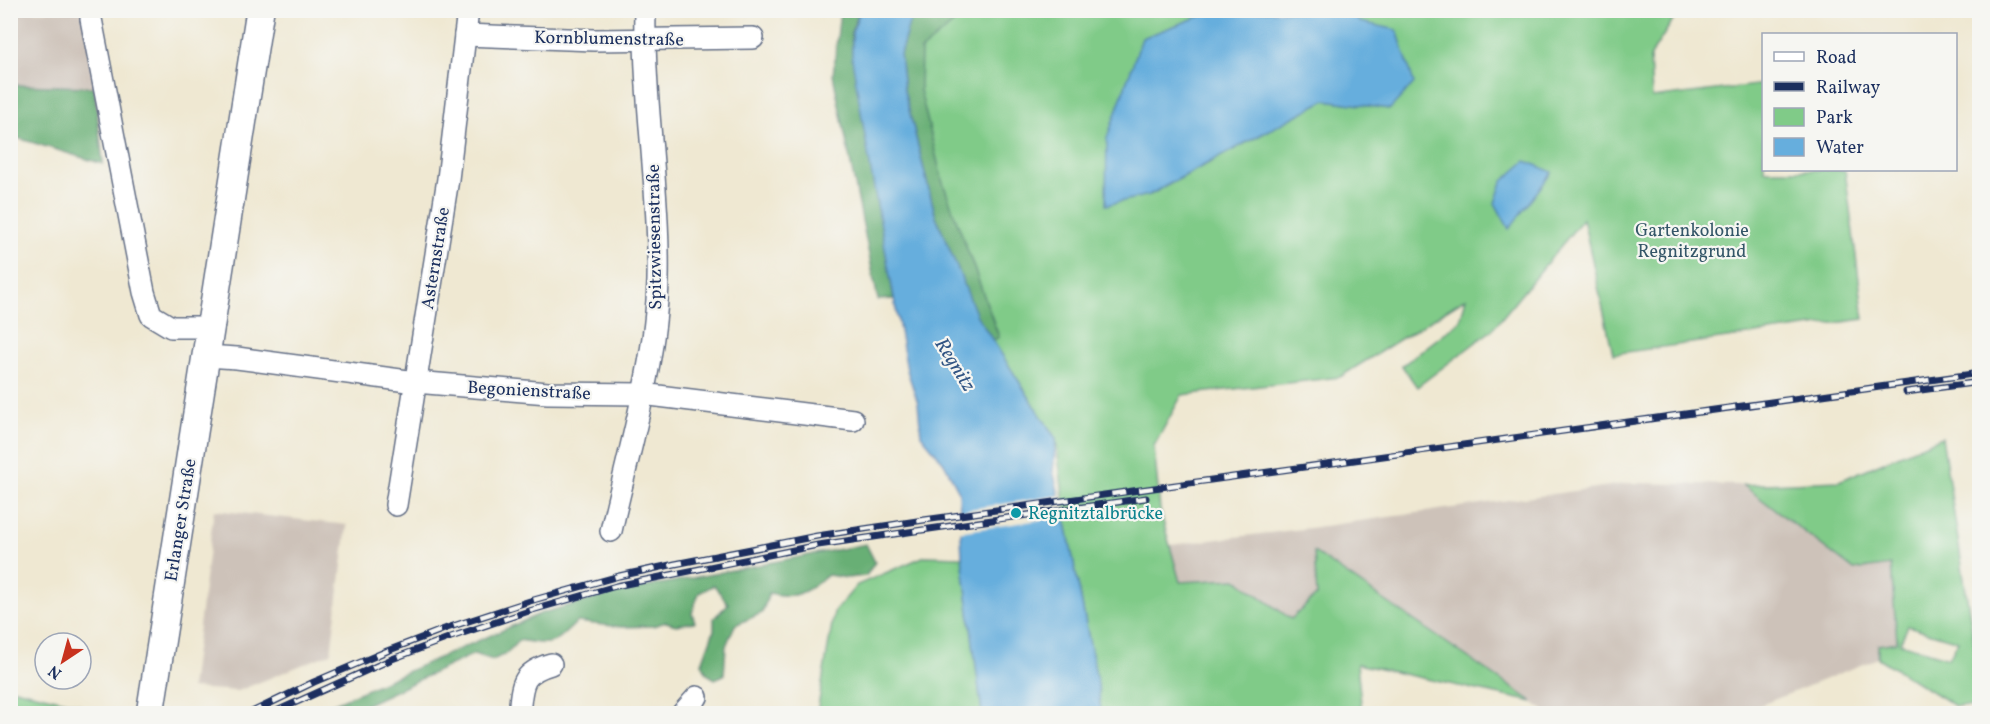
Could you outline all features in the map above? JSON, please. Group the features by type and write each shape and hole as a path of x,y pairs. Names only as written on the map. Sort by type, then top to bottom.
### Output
{"main road":[{"name":"Erlanger Straße","path":"150,714 260,10"}],"street":[{"name":"Asternstraße","path":"396,505 448,179 468,10"},
{"name":"Spitzwiesenstraße","path":"611,531 655,330 658,279 654,177 644,40 645,10"},
{"path":"91,19 144,292 151,315 171,327 210,327"},
{"name":"Kornblumenstraße","path":"465,34 594,40 753,38"},
{"name":"Begonienstraße","path":"206,356 237,358 416,382 548,393 642,394 853,420"},
{"path":"519,714 522,684 534,669 551,664"},
{"path":"682,714 697,697"}],"shaded area":[{"path":"10,11 109,11 90,14 104,165 11,137"},
{"path":"1631,483 1743,485 1854,570 1891,565 1897,642 1879,645 1878,658 1741,713 1548,713 1314,553 1317,595 1291,619 1236,579 1180,582 1170,545 1310,528"},
{"path":"214,510 347,525 331,653 238,691 191,688"}],"green space":[{"path":"840,11 859,11 851,32 853,59 894,299 878,300 833,75"},
{"name":"Gartenkolonie Regnitzgrund","path":"924,11 1214,11 1142,38 1150,195 1325,100 1390,109 1360,22 1348,11 1679,11 1650,56 1652,98 1762,84 1762,171 1845,171 1864,319 1613,354 1583,219 1492,330 1417,387 1402,366 1460,321 1466,298 1340,377 1182,395 1154,446 1160,510 1180,582 1236,579 1291,619 1317,595 1314,552 1533,702 1357,664 1362,713 1101,713 1098,685 1067,528 1056,439 977,316 935,214 904,90 909,23"},
{"path":"924,11 969,11 921,50 920,90 942,180 999,337 992,341 977,317 935,214 904,90 900,54 909,23"},
{"path":"11,85 94,87 103,164 11,136"},
{"path":"1942,437 1979,675 1979,707 1955,706 1878,658 1878,645 1897,642 1891,565 1854,570 1743,485 1839,481","holes":["1908,626 1958,641 1949,658 1900,643"]},
{"path":"866,544 875,562 866,576 847,578 828,575 814,586 795,595 769,593 762,613 735,625 726,646 724,675 715,679 707,674 702,663 714,630 714,618 728,604 714,585 699,593 692,613 695,622 676,625 666,622 653,626 622,627 577,622 552,642 519,640 507,653 493,660 474,654 348,713 312,713 542,613 620,592"},
{"path":"925,556 962,557 982,713 817,713 834,612 857,585"},
{"path":"11,688 81,705 82,713 11,713"}],"water":[{"name":"Regnitz","path":"860,11 924,11 909,23 900,54 904,90 935,214 977,316 1056,439 1053,471 1067,528 1098,685 1101,713 982,713 962,557 959,492 944,463 921,435 918,403 907,370 871,171 852,59 852,32"},
{"path":"1214,11 1348,11 1360,22 1397,30 1414,83 1390,109 1325,100 1149,195 1106,205 1107,138 1142,38"},
{"path":"1526,161 1552,172 1509,229 1495,203 1502,182"}],"pier":[{"path":"1062,495 1067,516 958,532 957,511"}],"railway":[{"path":"248,714 314,682 387,651 447,628 530,601 619,576 817,536 1980,373"},
{"path":"1906,392 1980,382"},
{"path":"270,714 392,659 451,637 529,611 616,586 818,545 1146,498"}],"place":[{"name":"Regnitztalbrücke","path":"1016,513"}]}
